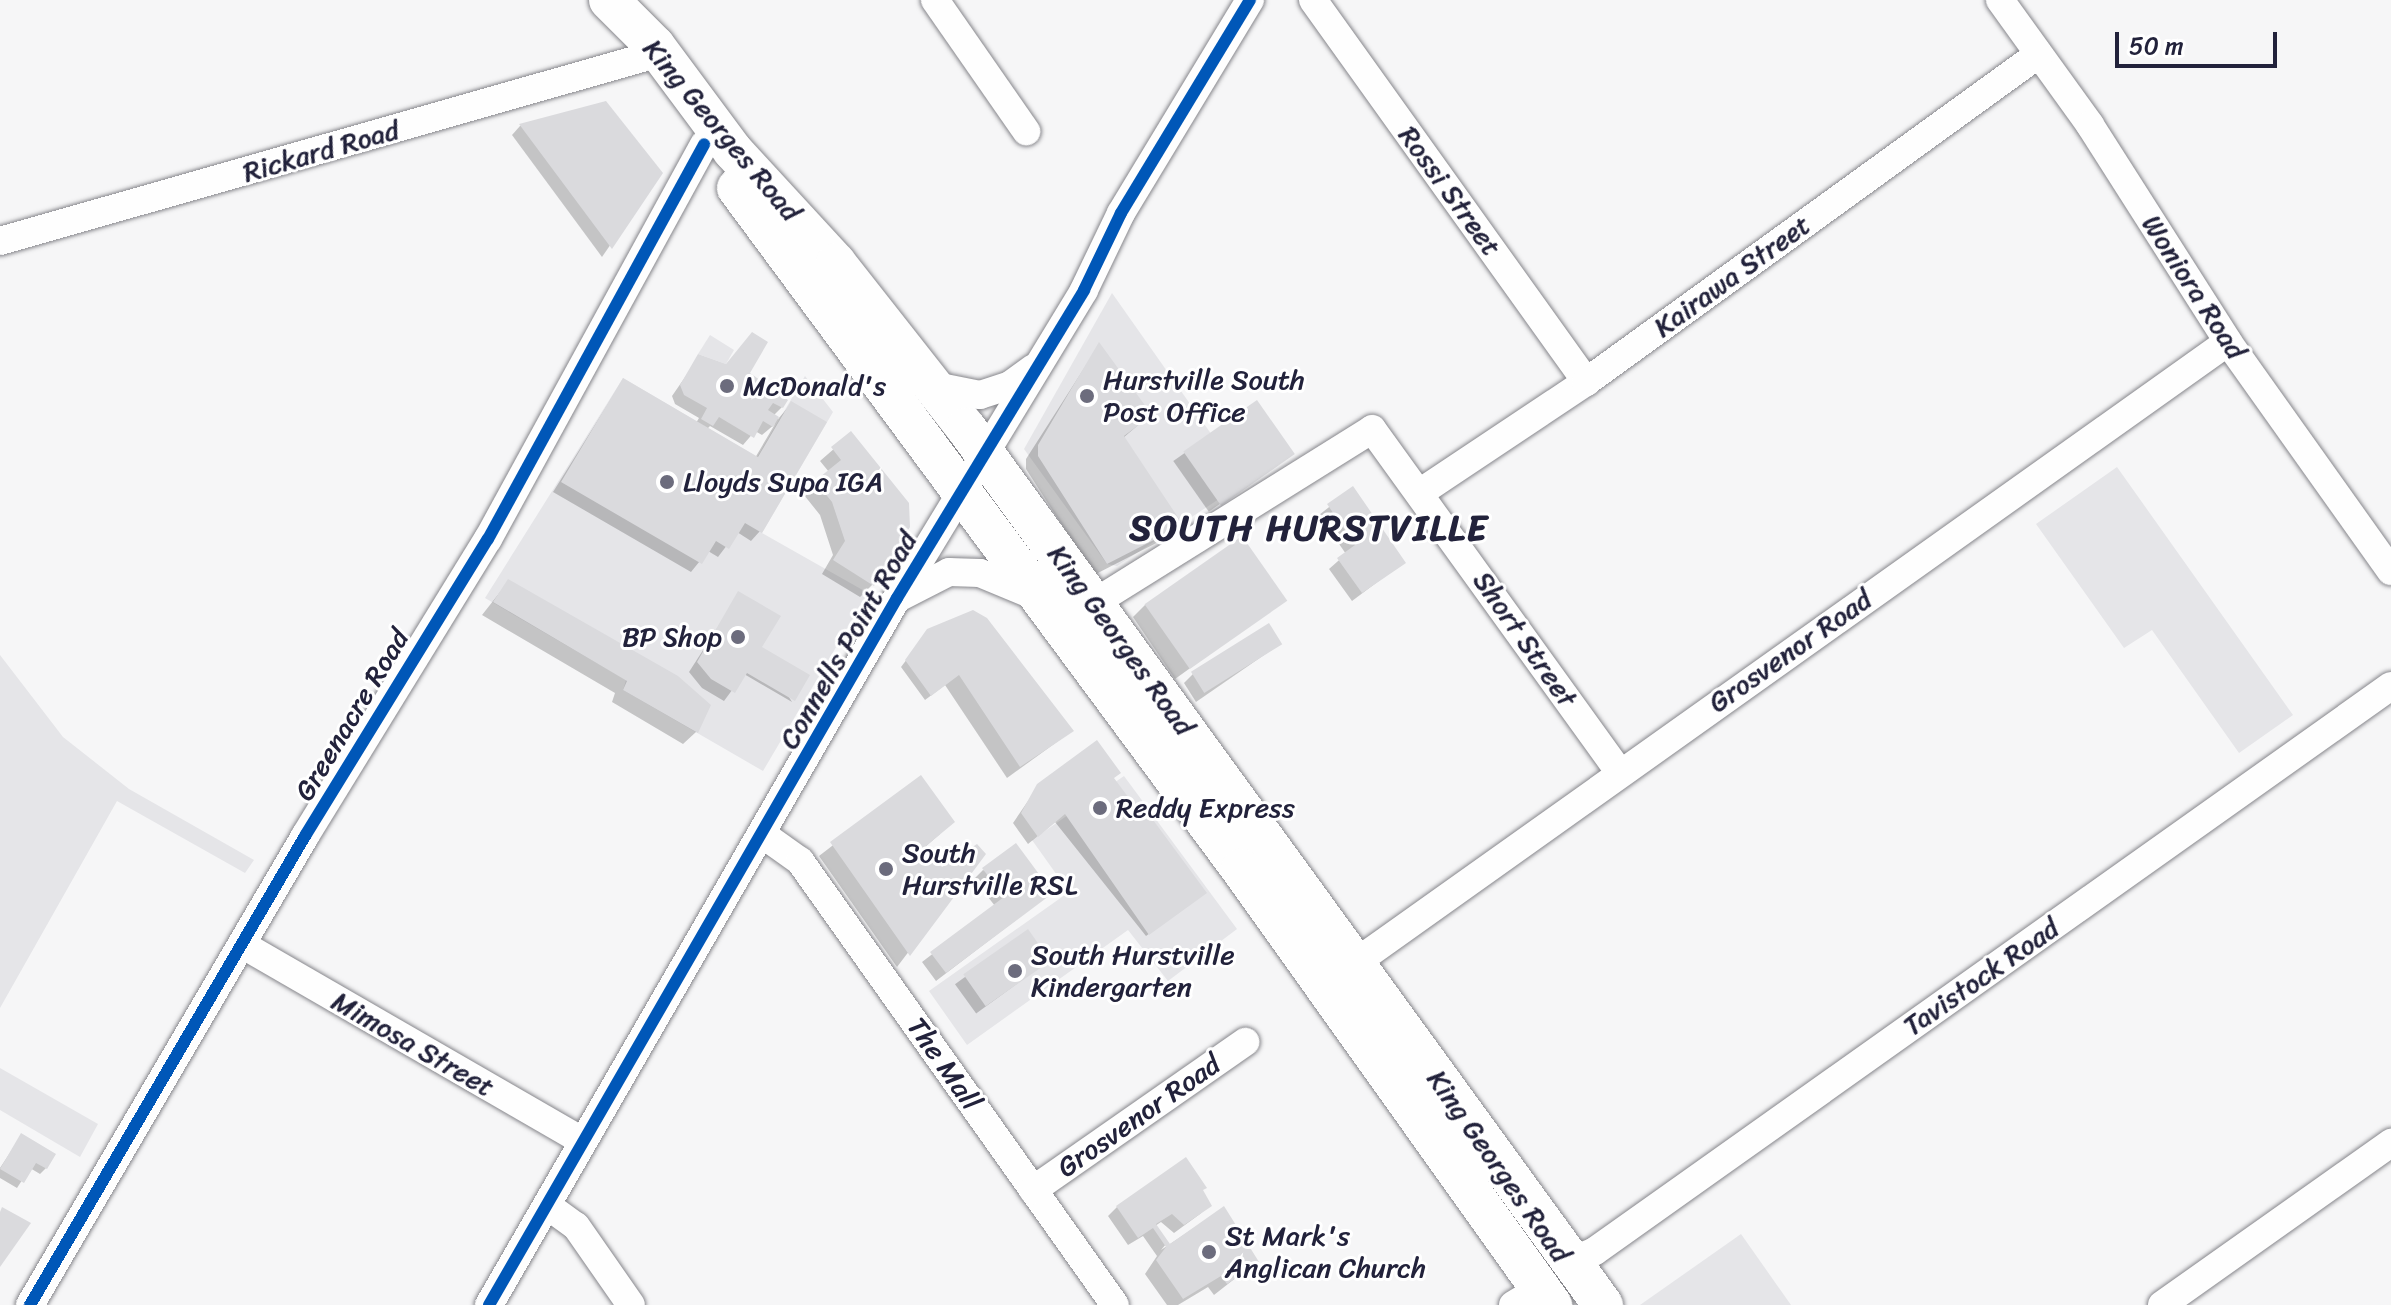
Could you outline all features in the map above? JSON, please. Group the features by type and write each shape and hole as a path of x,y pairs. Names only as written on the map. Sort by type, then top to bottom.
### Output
{"highway":[{"name":"King Georges Road","path":"1543,1290 1355,963 985,454 836,263 733,151 655,46 609,0 642,58 704,144 962,492 1035,596 1241,869 1543,1290 1603,1305"}],"street":[{"path":"935,0 1026,131"},
{"name":"Connells Point Road","path":"489,1305 897,598 1084,290 1121,213 1250,0"},
{"name":"Rossi Street","path":"1313,0 1586,382"},
{"name":"Woniora Road","path":"2000,0 2039,54 2228,342 2391,571"},
{"name":"Kairawa Street","path":"1421,492 1586,382 2039,54"},
{"name":"Rickard Road","path":"0,241 642,58"},
{"name":"Greenacre Road","path":"30,1305 488,539 704,144"},
{"name":"Grosvenor Road","path":"1355,963 1619,772 2228,342"},
{"path":"930,385 980,395 1010,385 1040,363"},
{"name":"Short Street","path":"1094,603 1372,429 1421,492 1619,772"},
{"path":"897,598 949,572 980,573 1035,596"},
{"name":"Tavistock Road","path":"1543,1290 2391,686"},
{"name":"The Mall","path":"762,834 800,861 1115,1305"},
{"name":"Mimosa Street","path":"243,945 583,1141"},
{"name":"Grosvenor Road","path":"1033,1190 1245,1042"},
{"path":"2162,1305 2391,1143"},
{"path":"548,1206 576,1226 631,1305"}],"shaded area":[{"path":"1112,293 1245,482 1117,566 1107,564 1024,449"},
{"path":"710,335 734,350 726,364 698,354"},
{"path":"805,376 833,412 762,533 868,593 763,771 623,690 626,680 485,598 623,378 757,457"},
{"path":"2117,467 2293,715 2239,753 2152,630 2124,648 2036,524"},
{"path":"0,655 63,737 129,789 254,860 245,873 117,801 0,1008"},
{"path":"1124,776 1237,929 1168,981 1128,930 967,1045 929,991 1069,892 1032,840"},
{"path":"0,1068 98,1124 80,1157 0,1110"},
{"path":"1741,1234 1791,1305 1640,1305"}],"building":[{"path":"606,101 663,173 612,249 519,124"},
{"name":"McDonald's","path":"752,332 768,342 750,373 788,400 783,408 773,403 768,410 779,417 773,427 763,421 754,438 719,417 713,426 701,419 707,408 684,395 680,385 698,354 726,364"},
{"path":"1099,342 1152,415 1124,436 1183,525 1107,564 1038,456 1038,445"},
{"path":"623,378 758,457 791,401 827,422 762,533 745,523 729,549 716,541 702,564 561,482"},
{"path":"1257,400 1295,454 1221,506 1183,452"},
{"path":"851,431 909,503 910,527 874,586 833,560 845,541 832,502 815,481 841,460 831,447"},
{"path":"1353,486 1406,563 1362,593 1337,558 1355,545 1327,504"},
{"path":"1242,536 1287,601 1190,669 1145,604"},
{"path":"508,579 678,676 711,705 698,733 623,690 627,681 493,602"},
{"path":"738,591 781,616 762,647 810,675 795,701 747,673 735,693 711,679 697,662"},
{"path":"973,610 987,618 1074,731 1020,767 959,675 931,696 905,660 927,629"},
{"path":"1269,623 1282,644 1204,693 1191,672"},
{"path":"1097,740 1121,773 1114,778 1137,809 1142,805 1207,893 1149,935 1065,814 1038,837 1021,813 1037,784"},
{"path":"921,775 955,822 926,846 942,867 977,844 986,854 910,956 830,842"},
{"path":"1016,843 1053,893 946,973 930,952 1004,897 982,868"},
{"path":"1028,929 1050,961 986,1006 963,974"},
{"path":"21,1133 56,1154 47,1169 36,1163 24,1183 0,1169"},
{"path":"1186,1157 1207,1188 1203,1190 1212,1206 1184,1225 1172,1214 1156,1224 1170,1244 1224,1206 1259,1262 1227,1284 1221,1276 1183,1299 1156,1260 1166,1247 1153,1228 1138,1238 1116,1206"},
{"path":"2,1207 31,1223 0,1267 0,1212"}],"cycle path":[{"path":"489,1305 897,598 1084,290 1121,213 1250,0"},
{"path":"30,1305 305,836 488,539 704,144"}],"place":[{"name":"McDonald's","path":"727,386"},
{"name":"Hurstville South Post Office","path":"1087,396"},
{"name":"Lloyds Supa IGA","path":"667,482"},
{"name":"BP Shop","path":"738,637"},
{"name":"Reddy Express","path":"1100,808"},
{"name":"South Hurstville RSL","path":"886,869"},
{"name":"South Hurstville Kindergarten","path":"1015,971"},
{"name":"St Mark's Anglican Church","path":"1209,1252"}],"district":[{"name":"SOUTH HURSTVILLE","path":"1309,529"}]}
